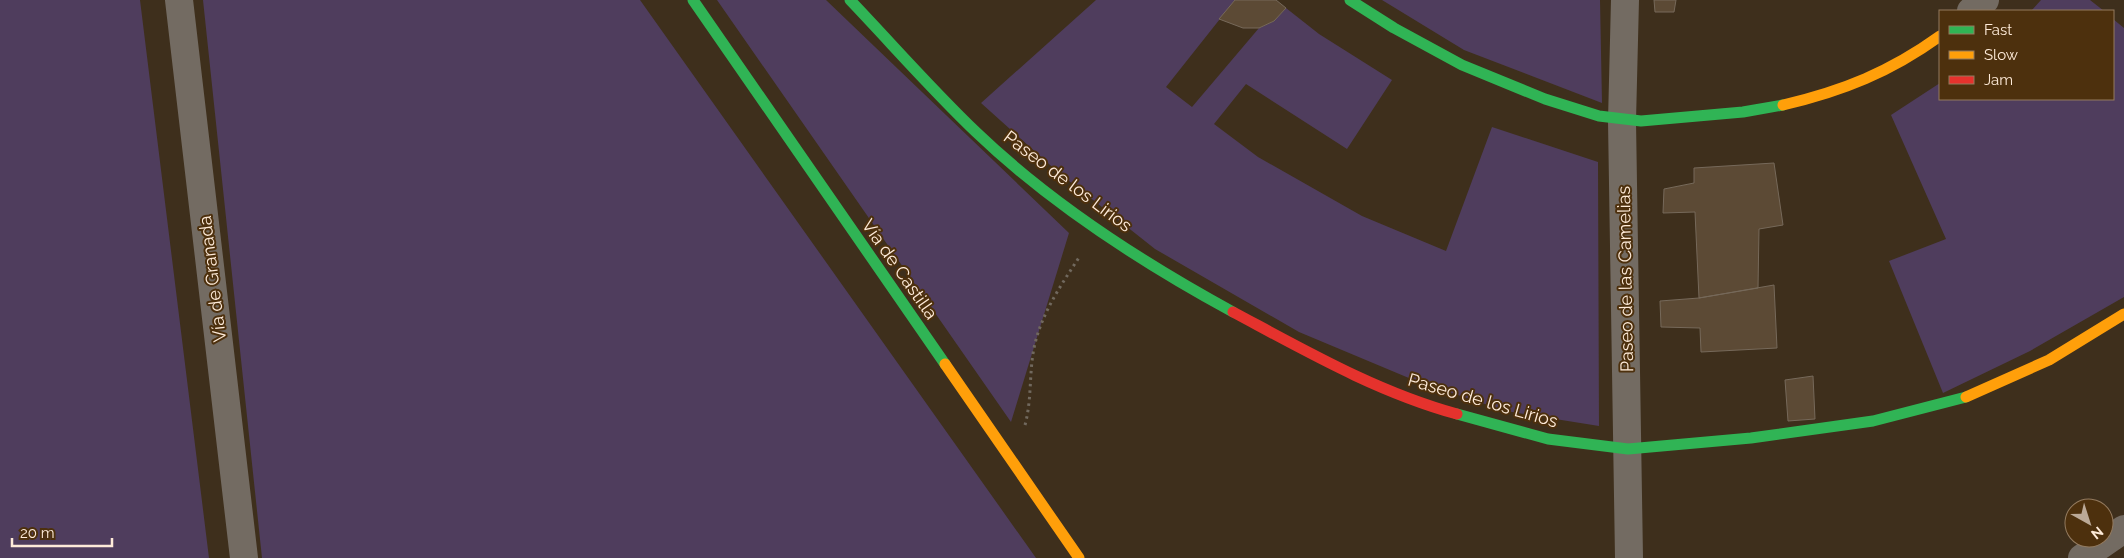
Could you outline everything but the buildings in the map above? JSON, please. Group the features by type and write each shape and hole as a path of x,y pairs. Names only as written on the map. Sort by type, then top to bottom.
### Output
{"street":[{"name":"Vía de Granada","path":"179,0 244,558"},
{"name":"Vía de Castilla","path":"693,0 1079,558"},
{"name":"Paseo de los Lirios","path":"850,0 976,132 1044,190 1097,230 1226,308 1340,370 1437,409 1548,439 1628,449 1752,438 1873,421 1972,396 2049,360 2124,314"},
{"path":"1350,0 1425,48 1495,81 1575,110 1622,120 1713,117 1784,106 1858,84 1925,48 1939,37"},
{"name":"Paseo de las Camelias","path":"1625,0 1622,120 1629,558"},
{"path":"1972,10 1985,0"},
{"path":"2082,558 2124,528"}],"path":[{"path":"1015,466 1028,416 1034,348 1042,324 1054,296 1097,230"}],"shaded area":[{"path":"0,0 140,0 209,558 0,558"},
{"path":"203,0 640,0 1036,558 262,558"},
{"path":"717,0 826,0 1069,233 1011,422"},
{"path":"1096,0 1235,0 1166,87 1192,107 1259,28 1274,21 1286,8 1319,34 1392,80 1347,149 1246,84 1214,124 1258,157 1362,216 1446,251 1492,127 1598,162 1599,426 1506,411 1416,381 1299,332 1155,249 1059,173 981,103"},
{"path":"1382,0 1600,0 1602,103 1464,50"},
{"path":"2041,0 2090,0 2103,10 2032,10"},
{"path":"2114,20 2124,28 2124,297 2030,351 1943,393 1889,261 1946,239 1891,115 1939,84 1939,100 2114,100"}],"traffic: fast":[{"path":"693,0 945,364"},
{"path":"850,0 976,132 1035,183 1098,230 1165,273 1233,312"},
{"path":"1350,0 1394,28 1462,65 1545,99 1599,116 1641,121 1743,112 1783,105"},
{"path":"1457,414 1548,439 1628,449 1751,438 1873,421 1966,397"}],"traffic: slow":[{"path":"1783,105 1846,87 1865,79 1903,60 1939,37"},
{"path":"1966,397 2049,360 2124,314"},
{"path":"945,364 1079,558"}],"traffic: jam":[{"path":"1233,312 1315,356 1370,382 1427,405 1457,414"}]}
